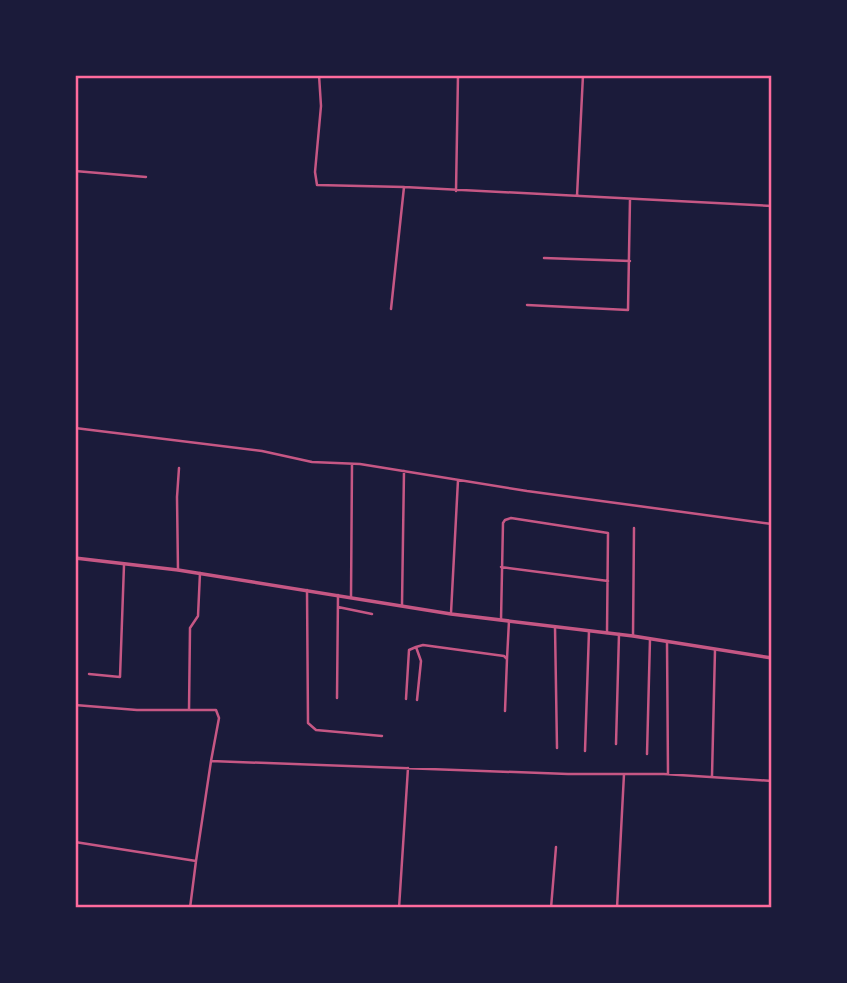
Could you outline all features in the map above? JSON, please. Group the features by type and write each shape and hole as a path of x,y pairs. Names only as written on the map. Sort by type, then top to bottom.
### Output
{"street":[{"path":"319,75 321,106 315,172 317,185 772,206"},
{"path":"456,191 458,75"},
{"path":"578,196 583,75"},
{"path":"75,170 146,177"},
{"path":"391,309 404,187"},
{"path":"527,305 628,310 630,198"},
{"path":"544,258 630,261"},
{"path":"75,428 262,451 312,462 404,471 772,524"},
{"path":"351,597 352,464"},
{"path":"178,570 179,468"},
{"path":"402,606 404,471"},
{"path":"451,614 458,480"},
{"path":"501,621 503,523 511,519 524,520 607,533 607,633"},
{"path":"633,636 635,528"},
{"path":"75,558 200,573 451,614 619,634 772,658"},
{"path":"89,674 120,677 124,565"},
{"path":"501,567 608,581"},
{"path":"189,710 190,628 198,616 200,573"},
{"path":"307,590 308,723 316,730 382,736"},
{"path":"337,698 338,595"},
{"path":"338,607 372,614"},
{"path":"505,711 509,621"},
{"path":"555,627 556,748"},
{"path":"585,751 589,631"},
{"path":"616,744 619,634"},
{"path":"648,754 650,639"},
{"path":"667,642 668,774"},
{"path":"406,699 409,650 416,647 434,646 504,656 507,659"},
{"path":"416,647 421,660 417,700"},
{"path":"712,776 715,650"},
{"path":"75,705 137,710 212,709 219,713 190,908"},
{"path":"211,761 568,774 668,774 772,781"},
{"path":"399,908 408,768"},
{"path":"617,908 624,774"},
{"path":"75,842 196,861"},
{"path":"551,908 556,847"}]}
